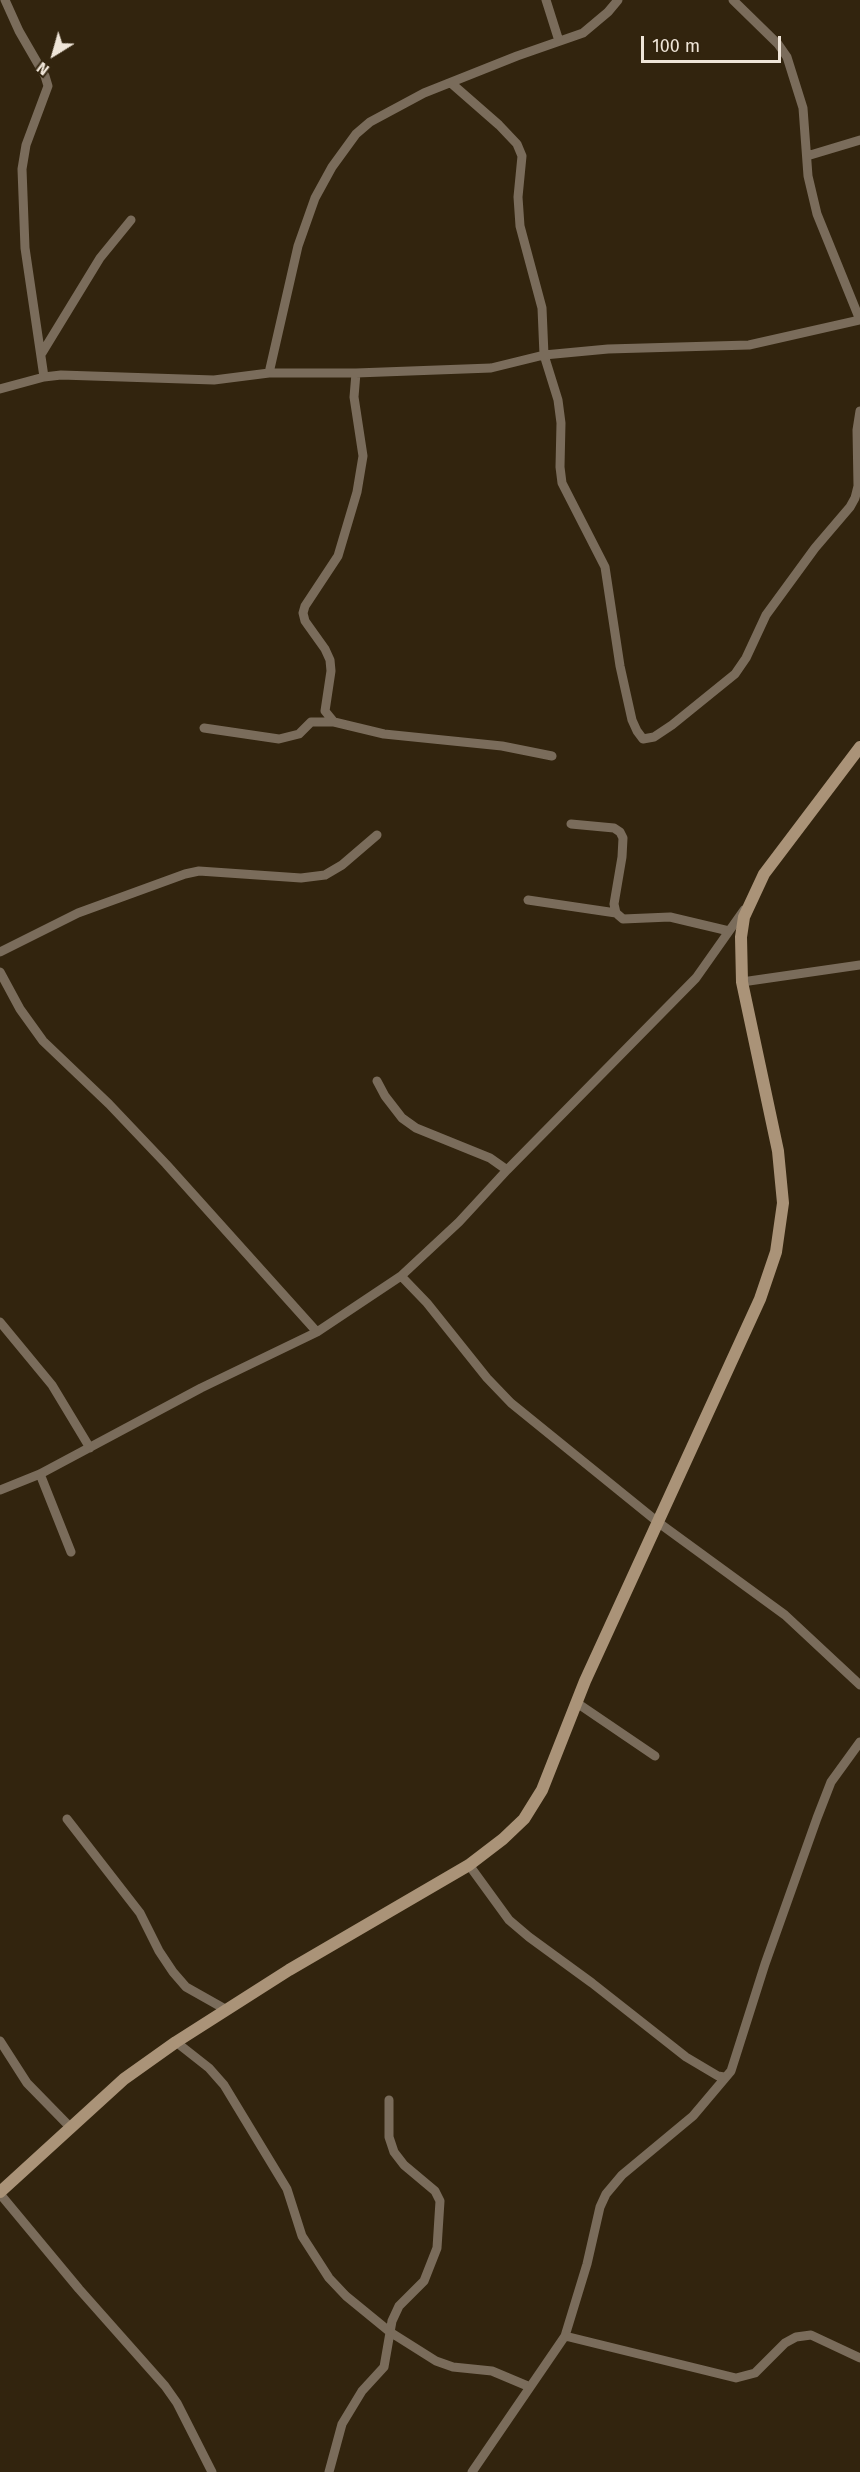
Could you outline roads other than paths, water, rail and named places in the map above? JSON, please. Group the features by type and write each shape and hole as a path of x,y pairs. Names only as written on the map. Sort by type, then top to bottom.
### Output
{"main road":[{"path":"0,2193 124,2079 225,2009 469,1865 503,1839 524,1819 542,1790 577,1703 760,1299 777,1252 783,1203 778,1151 742,982 741,937 744,917 764,874 860,747"}],"street":[{"path":"5,0 48,86 26,145 22,169 25,248 44,377"},
{"path":"546,0 560,41"},
{"path":"269,373 298,246 315,198 332,167 356,134 370,122 424,93 583,33 608,12 618,0"},
{"path":"0,389 44,377 214,380 269,373 356,373 491,368 544,355 608,349 749,345 860,320 817,214 808,176 804,108 787,57 778,44 733,0"},
{"path":"451,83 500,125 517,144 522,156 518,197 520,226 542,308 544,355 558,400 561,423 562,483 605,567 620,666 632,720 643,739 654,737 672,725 735,674 746,658 766,615 815,548 850,507 858,486 857,430 860,411"},
{"path":"807,156 860,140"},
{"path":"42,353 100,258 131,220"},
{"path":"334,722 325,711 331,672 330,660 305,621 303,613 305,606 338,556 357,492 363,456 354,397 356,373"},
{"path":"204,728 279,739 299,734 311,722 334,722 384,734 502,747 552,756"},
{"path":"571,824 614,828 620,832 623,838 614,904 616,913"},
{"path":"0,952 123,895 199,871 301,878 325,875 342,866 376,835"},
{"path":"528,900 616,913 623,919 670,917 729,931"},
{"path":"0,1490 40,1474 201,1388 317,1332 401,1276 459,1222 696,978 750,900"},
{"path":"742,982 860,965"},
{"path":"0,972 20,1009 43,1041 109,1104 166,1164 317,1332"},
{"path":"377,1081 402,1118 416,1128 490,1158 507,1170"},
{"path":"401,1276 427,1303 487,1378 511,1403 658,1523 784,1615 860,1685"},
{"path":"0,1322 52,1385 90,1448"},
{"path":"40,1474 71,1552"},
{"path":"577,1703 655,1756"},
{"path":"472,2472 565,2336 587,2264 600,2207 606,2194 622,2175 693,2116 734,2065 765,1964 831,1782 860,1743"},
{"path":"67,1819 140,1913 159,1951 173,1972 186,1987 225,2009"},
{"path":"469,1865 509,1920 529,1937 686,2057 718,2076 724,2077"},
{"path":"0,2041 27,2083 70,2127"},
{"path":"176,2042 209,2068 230,2095 287,2189 302,2236 329,2278 346,2296 390,2332 436,2361 453,2367 492,2371 530,2387"},
{"path":"329,2472 342,2424 351,2407 384,2367 390,2332 399,2306 424,2281 437,2248 440,2201 435,2190 404,2165 394,2152 389,2137 389,2100"},
{"path":"0,2193 79,2289 165,2386 177,2403 212,2472"},
{"path":"565,2336 736,2378 755,2373 785,2343 796,2337 811,2335 860,2358"}]}
